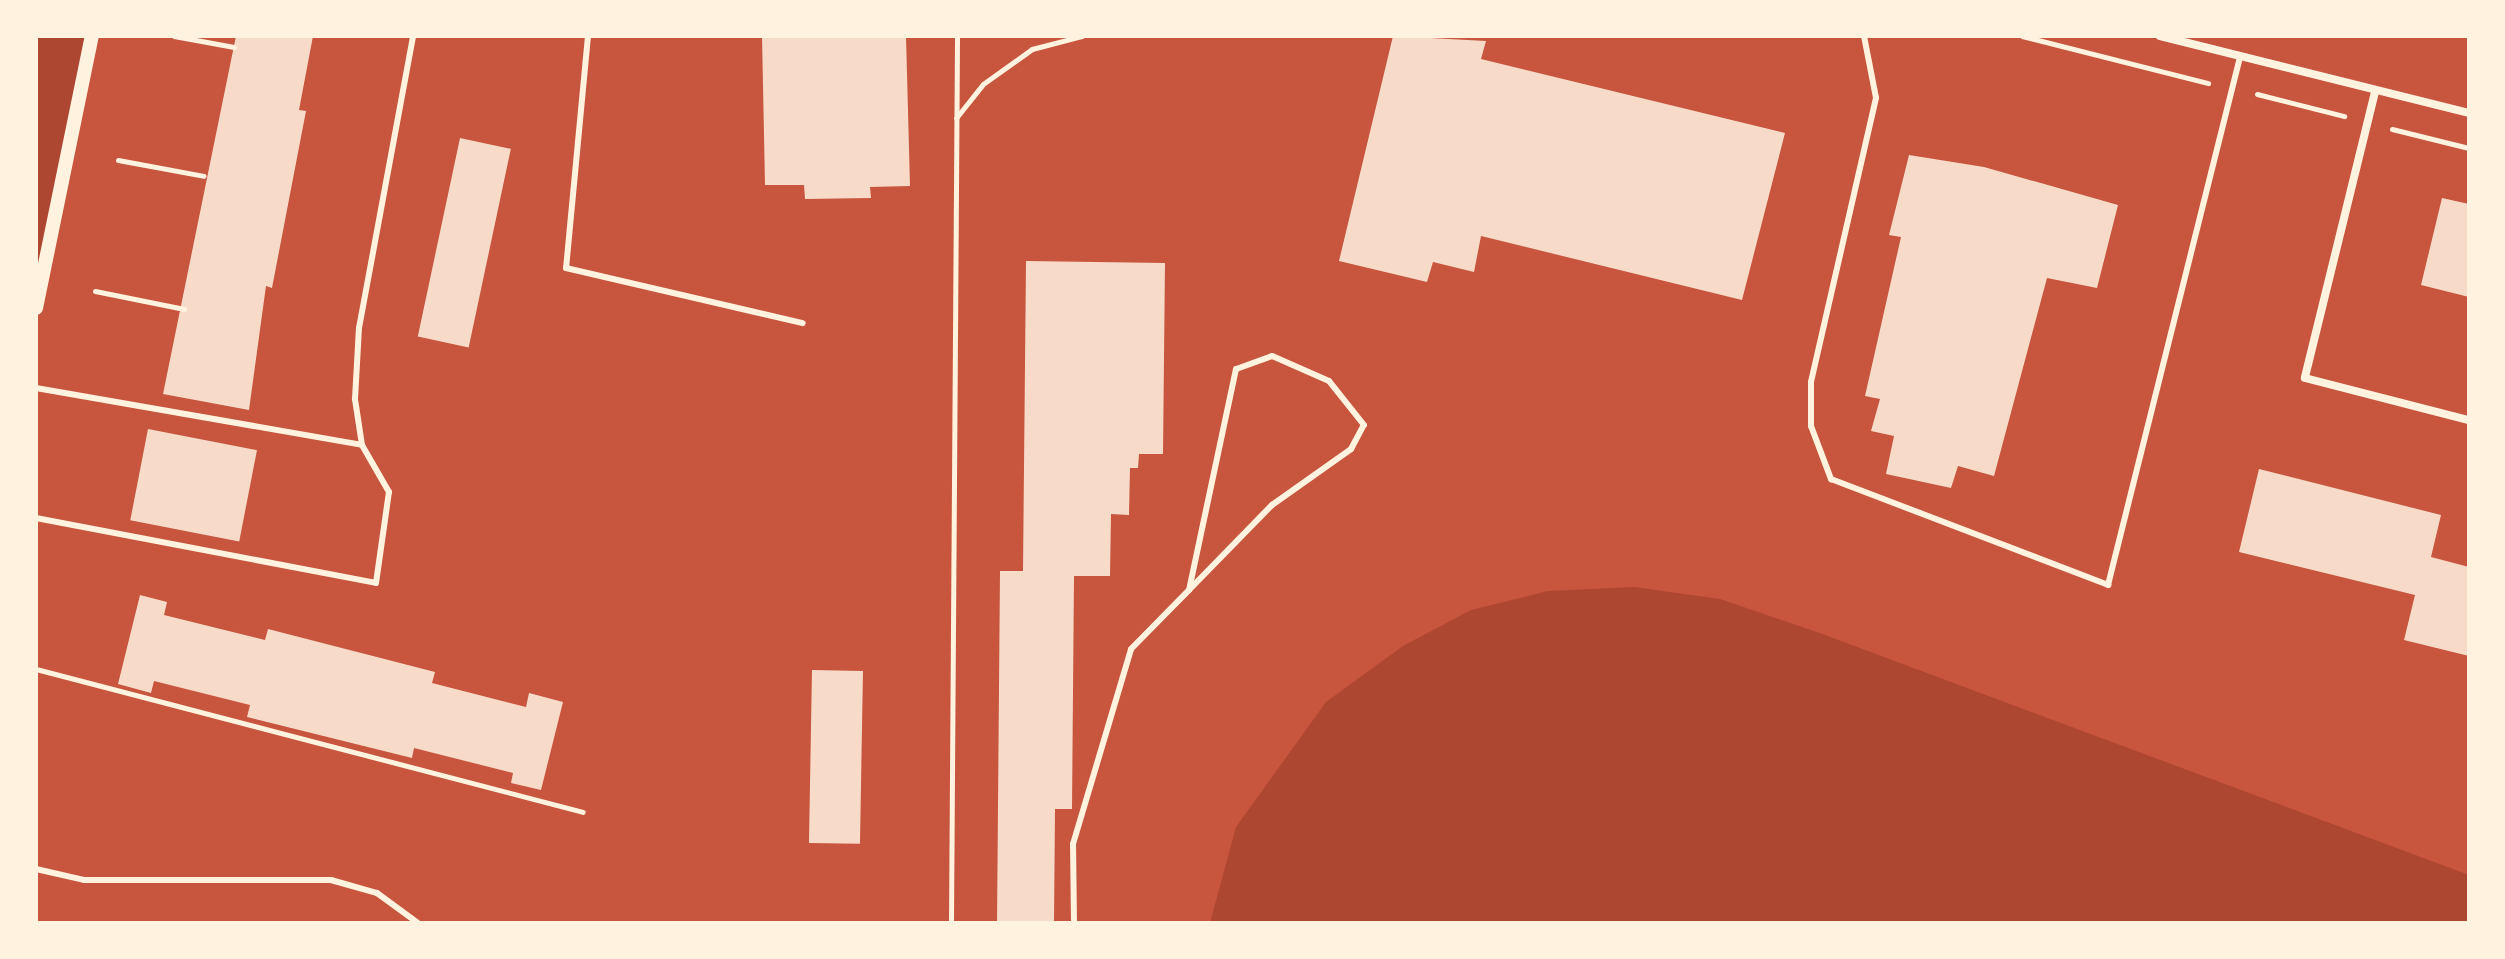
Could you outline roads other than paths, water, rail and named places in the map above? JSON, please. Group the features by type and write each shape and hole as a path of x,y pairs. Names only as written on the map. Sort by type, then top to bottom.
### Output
{"street":[{"path":"36,308 92,36"},
{"path":"2160,36 2469,113"},
{"path":"2375,92 2305,378 2469,420"}],"lane":[{"path":"36,518 376,583 389,492 362,445 355,399 359,328 413,36"},
{"path":"588,36 566,268 803,323"},
{"path":"1864,36 1863,60 1876,98 1811,382 1811,426 1831,479 2108,585 2240,57"},
{"path":"1074,923 1073,844 1131,649 1189,590 1272,505 1351,449 1364,425 1329,381 1272,356 1236,369 1189,590"},
{"path":"36,388 362,445"},
{"path":"36,869 84,880 331,880 377,893 418,923"}]}
